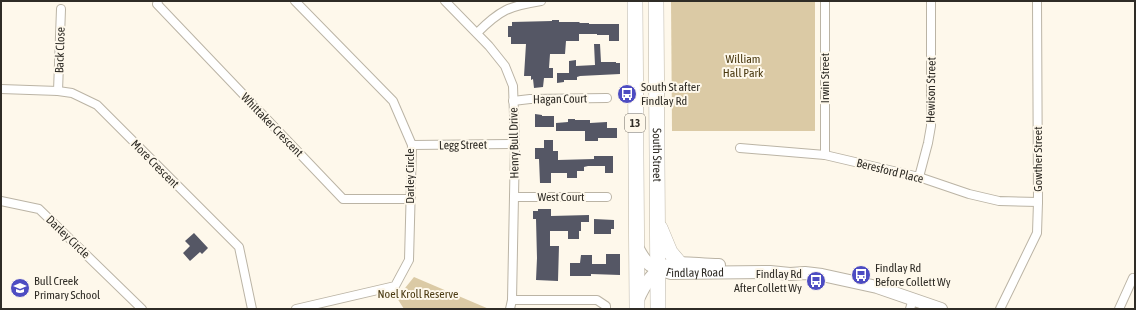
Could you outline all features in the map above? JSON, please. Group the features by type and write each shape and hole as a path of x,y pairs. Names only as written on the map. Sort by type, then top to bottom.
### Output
{"highway":[{"name":"South Street","path":"635,1 637,305"},
{"name":"South Street","path":"656,1 658,309"},
{"path":"657,220 670,252 680,264"}],"main road":[{"name":"Findlay Road","path":"636,245 643,259 649,265 670,273 805,273"},
{"name":"Findlay Road","path":"637,305 646,283 657,269 668,264 680,264 770,266 789,268 805,273 870,285 911,304 941,309"}],"street":[{"name":"Whittaker Crescent","path":"158,1 157,4 343,199 411,199"},
{"name":"Henry Bull Drive","path":"445,1 477,33 505,66 512,86 514,101 515,144 512,300 510,309"},
{"path":"477,33 502,11 522,4 541,1"},
{"name":"Irwin Street","path":"824,1 825,155"},
{"name":"Hewison Street","path":"919,177 931,126 931,1"},
{"name":"Gowther Street","path":"1000,309 1037,233 1037,1"},
{"name":"Darley Circle","path":"296,309 395,286 409,260 412,145 393,101 297,2"},
{"name":"Back Close","path":"58,90 61,9"},
{"name":"More Crescent","path":"1,89 58,90 72,93 97,105 238,247 252,309"},
{"name":"Hagan Court","path":"514,101 530,99 607,98"},
{"name":"Legg Street","path":"412,145 515,144"},
{"name":"Beresford Place","path":"740,148 825,155 919,177 968,194 999,201 1038,202"},
{"name":"West Court","path":"514,197 607,197"},
{"name":"Darley Circle","path":"1,201 39,209 142,309"},
{"path":"1119,309 1133,278"},
{"path":"512,300 597,300 606,306 606,309"}],"green space":[{"name":"William Hall Park","path":"671,1 815,1 815,131 672,131"},
{"name":"Noel Kroll Reserve","path":"414,277 489,309 404,309 397,298"}],"building":[{"path":"559,20 559,22 579,22 589,24 619,24 619,41 609,41 609,35 579,34 579,41 566,41 565,54 550,54 549,68 553,68 553,78 544,78 543,87 534,88 533,79 531,80 531,76 524,76 526,44 511,44 511,37 508,37 508,26 512,26 512,22"},
{"path":"594,44 600,44 601,62 620,63 620,74 580,76 577,77 577,80 564,80 564,82 557,83 557,73 569,73 569,61 576,60 576,66 595,65"},
{"path":"535,114 542,116 554,116 554,127 535,127"},
{"path":"568,119 590,120 590,123 607,122 607,128 617,128 617,138 598,138 598,141 585,141 585,131 556,131 556,123 568,122"},
{"path":"544,140 553,140 553,151 558,151 558,160 594,159 594,156 613,156 613,173 605,173 605,166 588,166 584,167 584,171 577,171 577,178 567,178 567,173 551,173 551,183 540,183 539,159 535,159 535,148 544,148"},
{"path":"538,209 551,209 551,216 589,215 589,222 581,222 579,239 568,239 568,231 550,231 550,246 559,246 558,281 536,280 536,219 533,219 533,211 538,211"},
{"path":"594,219 614,220 614,229 611,229 611,234 594,234"},
{"path":"194,233 208,248 202,254 200,252 190,261 183,253 190,246 185,241"},
{"path":"606,254 620,254 620,275 591,274 591,276 570,276 570,263 580,263 581,255 592,255 592,264 606,264"}],"place":[{"name":"South St after Findlay Rd","path":"627,94"},
{"name":"Findlay Rd Before Collett Wy","path":"861,275"},
{"name":"Findlay Rd After Collett Wy","path":"816,281"},
{"name":"Bull Creek Primary School","path":"20,288"}]}
